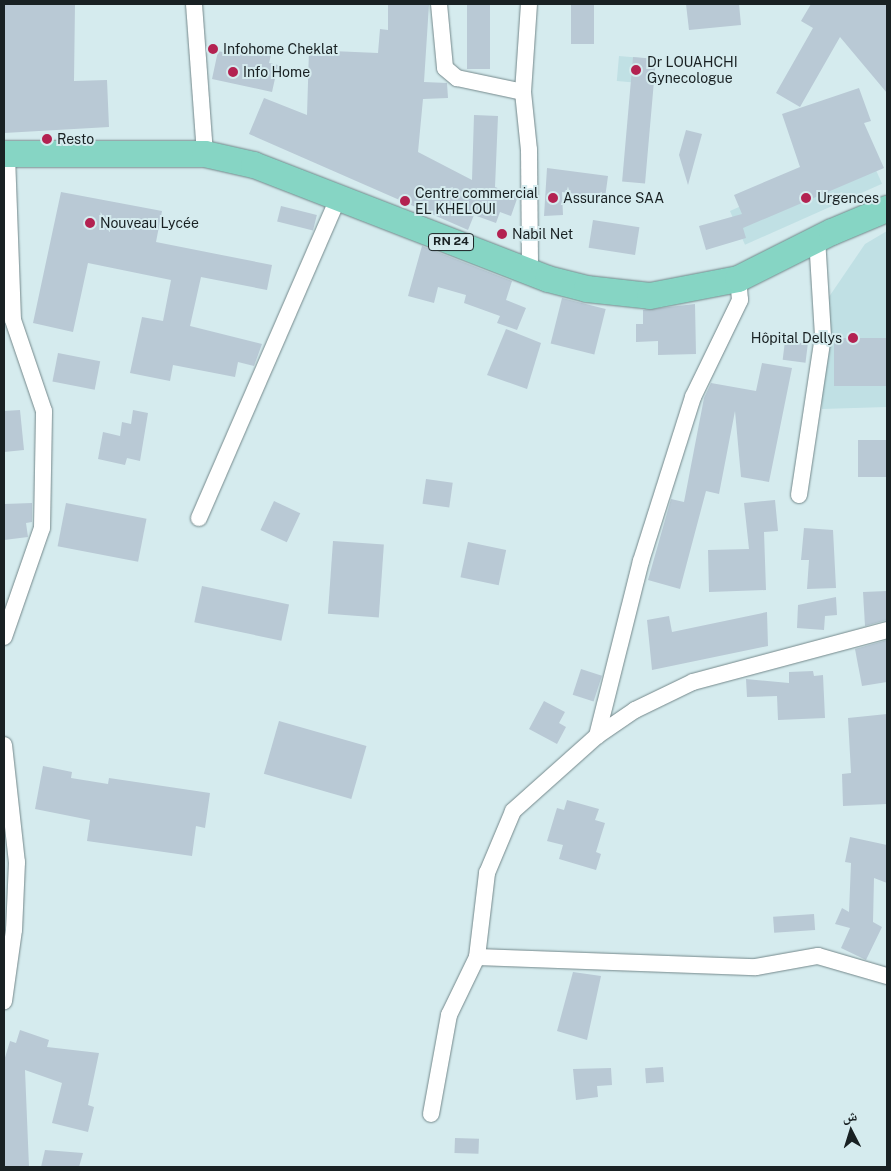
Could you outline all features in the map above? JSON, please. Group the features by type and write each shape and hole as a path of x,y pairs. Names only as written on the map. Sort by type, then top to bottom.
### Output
{"main road":[{"name":"RN 24","path":"5,154 205,154 254,165 530,273 587,289 650,296 717,286 738,279 817,239 887,210"}],"street":[{"path":"194,4 205,154"},
{"path":"439,4 445,68 456,78 523,92"},
{"path":"529,4 523,92 529,150 530,273"},
{"path":"4,637 42,528 44,411 12,320 5,154"},
{"path":"199,518 338,198"},
{"path":"799,496 823,336 817,239"},
{"path":"598,736 644,552 693,397 740,300 738,279"},
{"path":"431,1114 449,1016 477,957 487,873 513,811 598,736 636,710 694,682 887,630"},
{"path":"4,745 17,862 9,931 4,1001"},
{"path":"477,957 756,967 818,956 887,976"}],"shaded area":[{"name":"Dr LOUAHCHI Gynecologue","path":"619,56 656,59 654,84 617,81"},
{"name":"Urgences","path":"867,150 882,184 745,245 730,211"},
{"name":"Hôpital Dellys","path":"887,231 887,407 822,409 818,313 865,244"}],"building":[{"path":"4,4 75,4 74,81 107,80 109,127 4,133"},
{"path":"388,4 429,4 424,82 447,83 448,98 423,99 418,152 472,180 474,115 498,116 495,187 518,196 511,216 500,212 496,223 474,215 468,230 249,134 264,98 307,115 309,50 378,53 380,29 388,30"},
{"path":"467,4 490,4 490,69 467,69"},
{"path":"571,4 594,4 594,44 571,44"},
{"path":"686,4 739,4 741,25 689,30"},
{"path":"811,4 887,4 887,93 840,37 800,107 776,93 813,28 801,21"},
{"path":"243,48 271,55 269,63 278,65 272,92 212,79 218,51 240,56"},
{"path":"633,57 656,59 645,184 622,182"},
{"path":"859,88 871,121 864,123 884,168 743,228 746,238 706,250 699,226 742,214 734,195 800,167 782,114"},
{"path":"686,130 702,134 688,185 679,155"},
{"path":"547,168 608,176 605,198 562,192 563,215 544,216"},
{"path":"61,192 162,211 156,242 272,265 267,290 201,277 190,326 262,344 254,366 238,362 235,377 173,365 170,381 130,373 142,317 163,321 171,280 88,263 73,332 33,323"},
{"path":"281,206 317,215 313,230 277,222"},
{"path":"593,220 639,227 635,255 589,248"},
{"path":"422,246 512,281 506,300 526,308 517,330 497,323 500,316 464,303 466,295 438,287 434,303 408,296"},
{"path":"562,298 606,309 594,354 551,344"},
{"path":"695,304 696,354 658,355 658,341 636,342 636,324 643,324 643,310"},
{"path":"506,329 541,343 527,389 487,375"},
{"path":"834,338 887,338 887,386 834,386"},
{"path":"785,341 808,344 806,363 783,360"},
{"path":"58,353 100,361 95,390 52,381"},
{"path":"762,363 792,368 769,482 741,477 735,411 719,494 706,491 680,589 648,580 671,499 684,502 704,398 711,383 756,391"},
{"path":"20,410 24,450 4,452 4,411"},
{"path":"133,410 148,413 140,461 127,458 125,465 98,459 103,432 120,436 122,422 131,424"},
{"path":"858,440 887,440 887,477 858,477"},
{"path":"426,479 453,483 449,508 423,504"},
{"path":"775,500 778,531 764,532 766,590 709,592 708,550 749,549 744,503"},
{"path":"274,501 300,513 287,542 260,530"},
{"path":"32,503 32,522 26,523 28,537 4,540 4,504"},
{"path":"66,503 146,519 138,562 58,546"},
{"path":"804,528 833,530 836,588 807,589 809,560 801,560"},
{"path":"333,541 384,545 379,617 328,614"},
{"path":"468,542 506,550 499,585 461,577"},
{"path":"202,586 289,605 281,641 194,622"},
{"path":"887,591 887,620 865,626 863,592"},
{"path":"836,597 837,615 825,616 824,630 797,628 798,605"},
{"path":"767,612 768,646 652,670 647,620 669,616 672,632"},
{"path":"887,640 887,682 862,686 855,649"},
{"path":"581,669 602,676 594,701 573,695"},
{"path":"813,671 814,676 823,675 825,718 778,720 777,696 747,697 746,679 789,683 789,672"},
{"path":"544,701 565,712 559,723 566,727 557,744 529,729"},
{"path":"887,714 887,804 843,806 842,774 851,773 848,718"},
{"path":"279,721 366,746 351,799 264,774"},
{"path":"43,766 72,772 71,778 108,784 109,778 210,793 205,828 196,826 192,856 87,841 90,820 35,809"},
{"path":"567,800 599,809 595,820 605,823 596,852 601,854 596,870 559,859 563,845 547,841 557,808 564,810"},
{"path":"850,837 887,845 887,883 874,878 873,922 882,927 866,960 841,948 850,928 835,924 842,908 849,912 851,863 845,862"},
{"path":"814,914 815,930 774,933 773,917"},
{"path":"573,972 601,976 587,1040 557,1031"},
{"path":"20,1030 49,1040 47,1047 99,1053 88,1105 94,1107 88,1132 52,1123 62,1083 25,1070 29,1167 4,1167 4,1061 10,1041 16,1043"},
{"path":"663,1067 664,1082 646,1083 645,1068"},
{"path":"611,1068 612,1085 597,1086 598,1097 576,1100 573,1069"},
{"path":"455,1138 479,1139 478,1154 454,1153"},
{"path":"45,1150 83,1153 79,1167 41,1167"}],"place":[{"name":"Infohome Cheklat","path":"213,49"},
{"name":"Dr LOUAHCHI Gynecologue","path":"636,70"},
{"name":"Info Home","path":"233,72"},
{"name":"Resto","path":"47,139"},
{"name":"Assurance SAA","path":"553,198"},
{"name":"Urgences","path":"806,198"},
{"name":"Centre commercial EL KHELOUI","path":"405,201"},
{"name":"Nouveau Lycée","path":"90,223"},
{"name":"Nabil Net","path":"502,234"},
{"name":"Hôpital Dellys","path":"853,338"}]}
